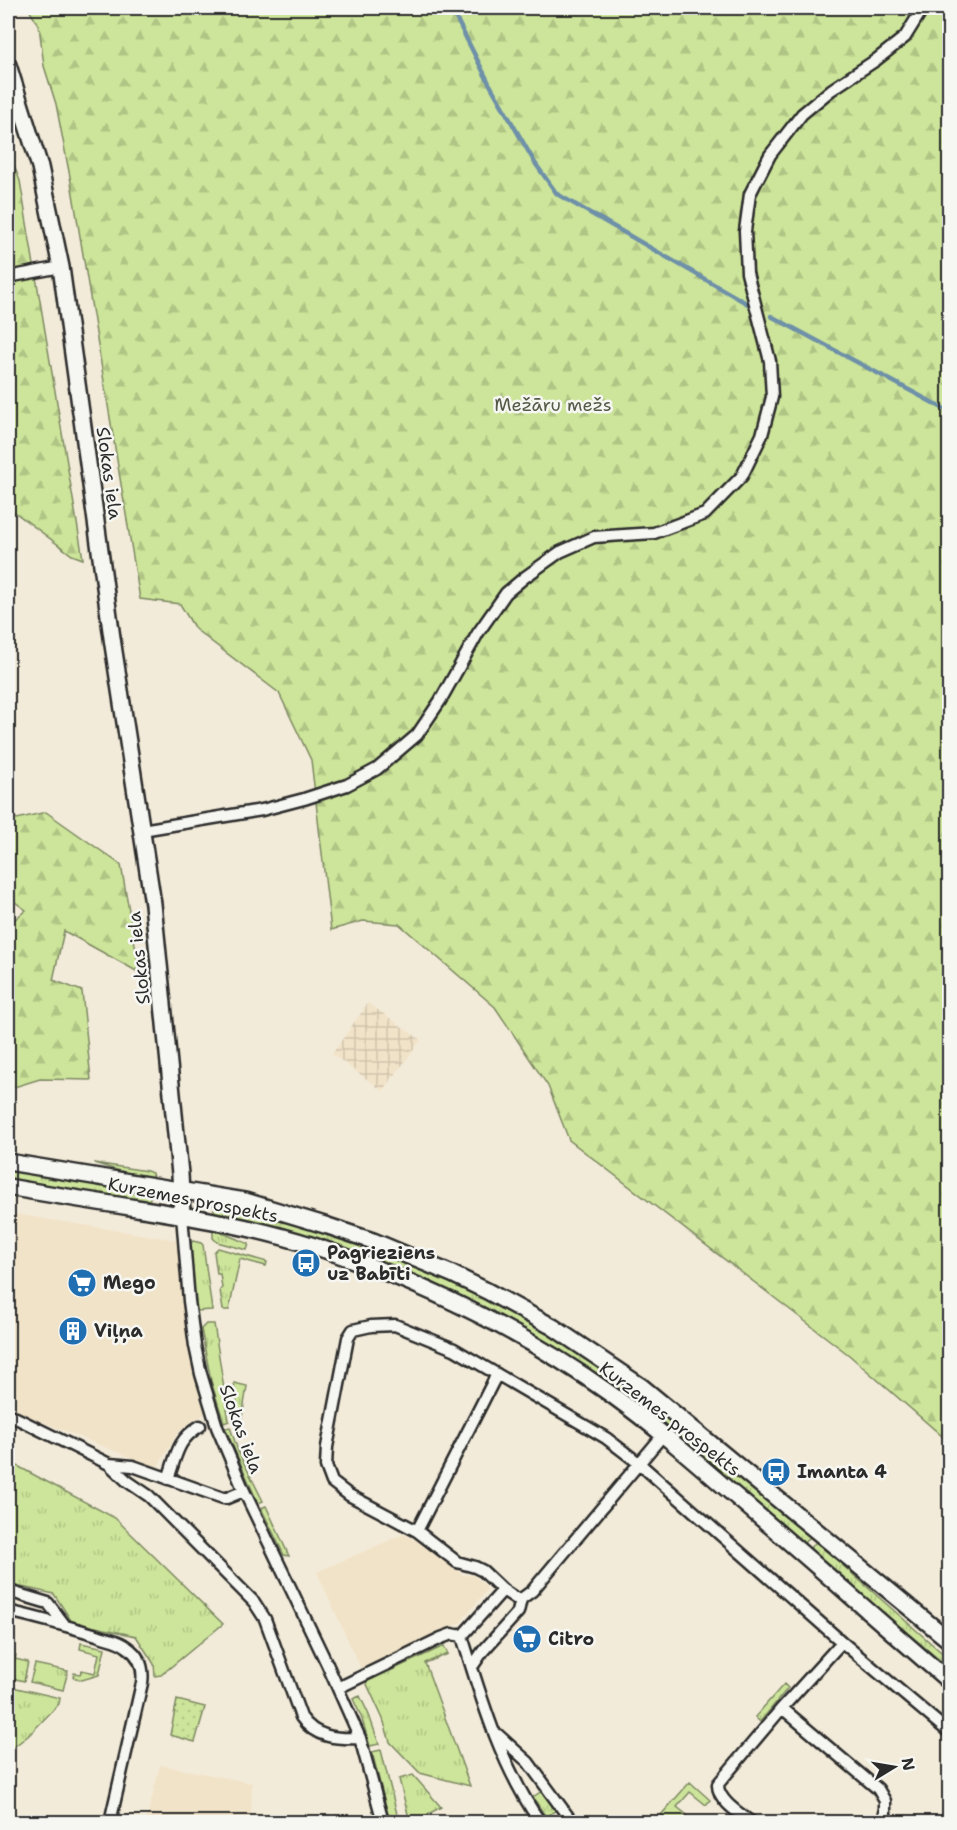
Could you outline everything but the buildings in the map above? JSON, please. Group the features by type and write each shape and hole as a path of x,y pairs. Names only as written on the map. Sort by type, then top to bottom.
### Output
{"main road":[{"name":"Slokas iela","path":"8,65 40,167 61,267 113,645 153,904 182,1215"},
{"name":"Kurzemes prospekts","path":"8,1162 214,1195 264,1206 373,1241 453,1274 514,1305 612,1366 677,1414 950,1641"},
{"name":"Kurzemes prospekts","path":"8,1187 232,1224 312,1246 395,1276 512,1333 610,1394 663,1435 801,1551 950,1682"}],"street":[{"path":"142,830 262,810 347,785 377,769 417,735 440,701 478,633 506,593 525,577 560,552 594,537 654,533 705,514 742,477 762,435 772,397 770,361 747,273 746,231 750,194 770,155 802,114 831,90 876,60 905,37 923,8"},
{"path":"8,277 61,267"},
{"name":"Slokas iela","path":"182,1215 190,1310 201,1374 217,1426 244,1491 360,1738 383,1822"},
{"path":"521,1599 503,1590 483,1571 457,1562 417,1531 349,1496 337,1487 329,1475 327,1448 348,1338 353,1330 371,1326 395,1325 453,1349 606,1438 640,1464 842,1642 950,1733"},
{"path":"417,1531 497,1374"},
{"path":"8,1414 110,1464 127,1481 148,1496 254,1602 265,1618 301,1717 307,1725 331,1737 360,1738"},
{"path":"168,1479 181,1442 200,1426"},
{"path":"472,1667 483,1651 518,1612 521,1599 532,1591 663,1435"},
{"path":"110,1464 127,1464 223,1498 244,1491"},
{"path":"462,1636 503,1590"},
{"path":"8,1591 48,1603 64,1624"},
{"path":"8,1611 64,1624 122,1644 134,1653 142,1669 142,1683 110,1822"},
{"path":"338,1688 441,1638 452,1634 462,1636"},
{"path":"462,1636 477,1686 510,1773 540,1822"},
{"path":"751,1822 727,1802 718,1790 718,1784 842,1642"},
{"path":"782,1708 878,1789 885,1801 885,1822"},
{"path":"494,1731 528,1762 572,1822"}],"shaded area":[{"path":"368,1003 421,1040 383,1091 332,1054"},
{"path":"8,1213 177,1240 187,1339 205,1414 177,1434 157,1468 8,1408"},
{"path":"404,1534 425,1545 463,1575 473,1575 486,1586 487,1590 460,1623 361,1669 317,1572"},
{"path":"160,1765 252,1783 251,1822 146,1822"}],"green space":[{"name":"Mežāru mežs","path":"28,8 949,8 949,1442 849,1355 569,1140 548,1086 495,1007 399,924 363,921 331,930 311,760 279,693 195,629 180,604 140,599 71,182 56,104 44,66 39,26"},
{"path":"8,150 20,181 83,559 72,555 8,507"},
{"path":"46,812 121,865 140,973 64,931 53,980 82,991 91,1080 40,1079 11,1088 8,1087 8,937 14,920 26,910 8,897 8,813 17,819"},
{"path":"94,1163 147,1171 152,1173 153,1178 130,1174"},
{"path":"8,1171 151,1192 149,1203 8,1180"},
{"path":"215,1205 285,1222 353,1243 452,1283 530,1322 615,1378 648,1403 714,1455 810,1537 803,1544 738,1488 499,1317 213,1214"},
{"path":"213,1229 249,1244 247,1250 217,1242 213,1238"},
{"path":"193,1241 203,1245 212,1310 196,1311 190,1244"},
{"path":"218,1248 267,1262 266,1266 240,1259 229,1310 223,1310 220,1274 217,1274 214,1252"},
{"path":"206,1324 214,1324 229,1421 224,1423 211,1381 201,1329"},
{"path":"234,1383 247,1386 242,1417 238,1416"},
{"path":"230,1427 238,1451 263,1501 258,1503 225,1428"},
{"path":"8,1461 115,1518 223,1624 161,1675 155,1676 154,1664 136,1636 72,1622 54,1594 8,1584"},
{"path":"266,1506 289,1556 284,1555 261,1508"},
{"path":"816,1542 949,1659 949,1668 809,1549"},
{"path":"81,1643 105,1648 99,1675 82,1680 73,1677 74,1673 80,1674 82,1670 95,1673 99,1654 80,1649"},
{"path":"444,1646 448,1654 425,1663 470,1786 420,1773 390,1742 383,1719 366,1682"},
{"path":"8,1653 16,1655 15,1659 28,1662 24,1681 8,1677"},
{"path":"35,1664 68,1671 63,1690 30,1682"},
{"path":"784,1684 788,1688 760,1722 755,1717"},
{"path":"8,1686 60,1698 59,1704 28,1736 8,1751"},
{"path":"360,1696 379,1744 370,1746 353,1699"},
{"path":"177,1700 205,1707 195,1742 170,1735"},
{"path":"381,1750 399,1822 390,1822 372,1752"},
{"path":"413,1775 441,1807 410,1822 399,1779"},
{"path":"690,1782 710,1800 706,1805 690,1792 677,1807 687,1815 684,1819 689,1822 670,1822 661,1815"},
{"path":"542,1791 556,1810 546,1817 533,1797"}],"waterway":[{"path":"451,8 489,83 535,163 557,194 748,304"},
{"path":"771,316 950,412"}],"place":[{"name":"Pagrieziens uz Babīti","path":"306,1263"},
{"name":"Mego","path":"82,1283"},
{"name":"Viļņa","path":"73,1331"},
{"name":"Imanta 4","path":"776,1472"},
{"name":"Citro","path":"527,1639"}]}
